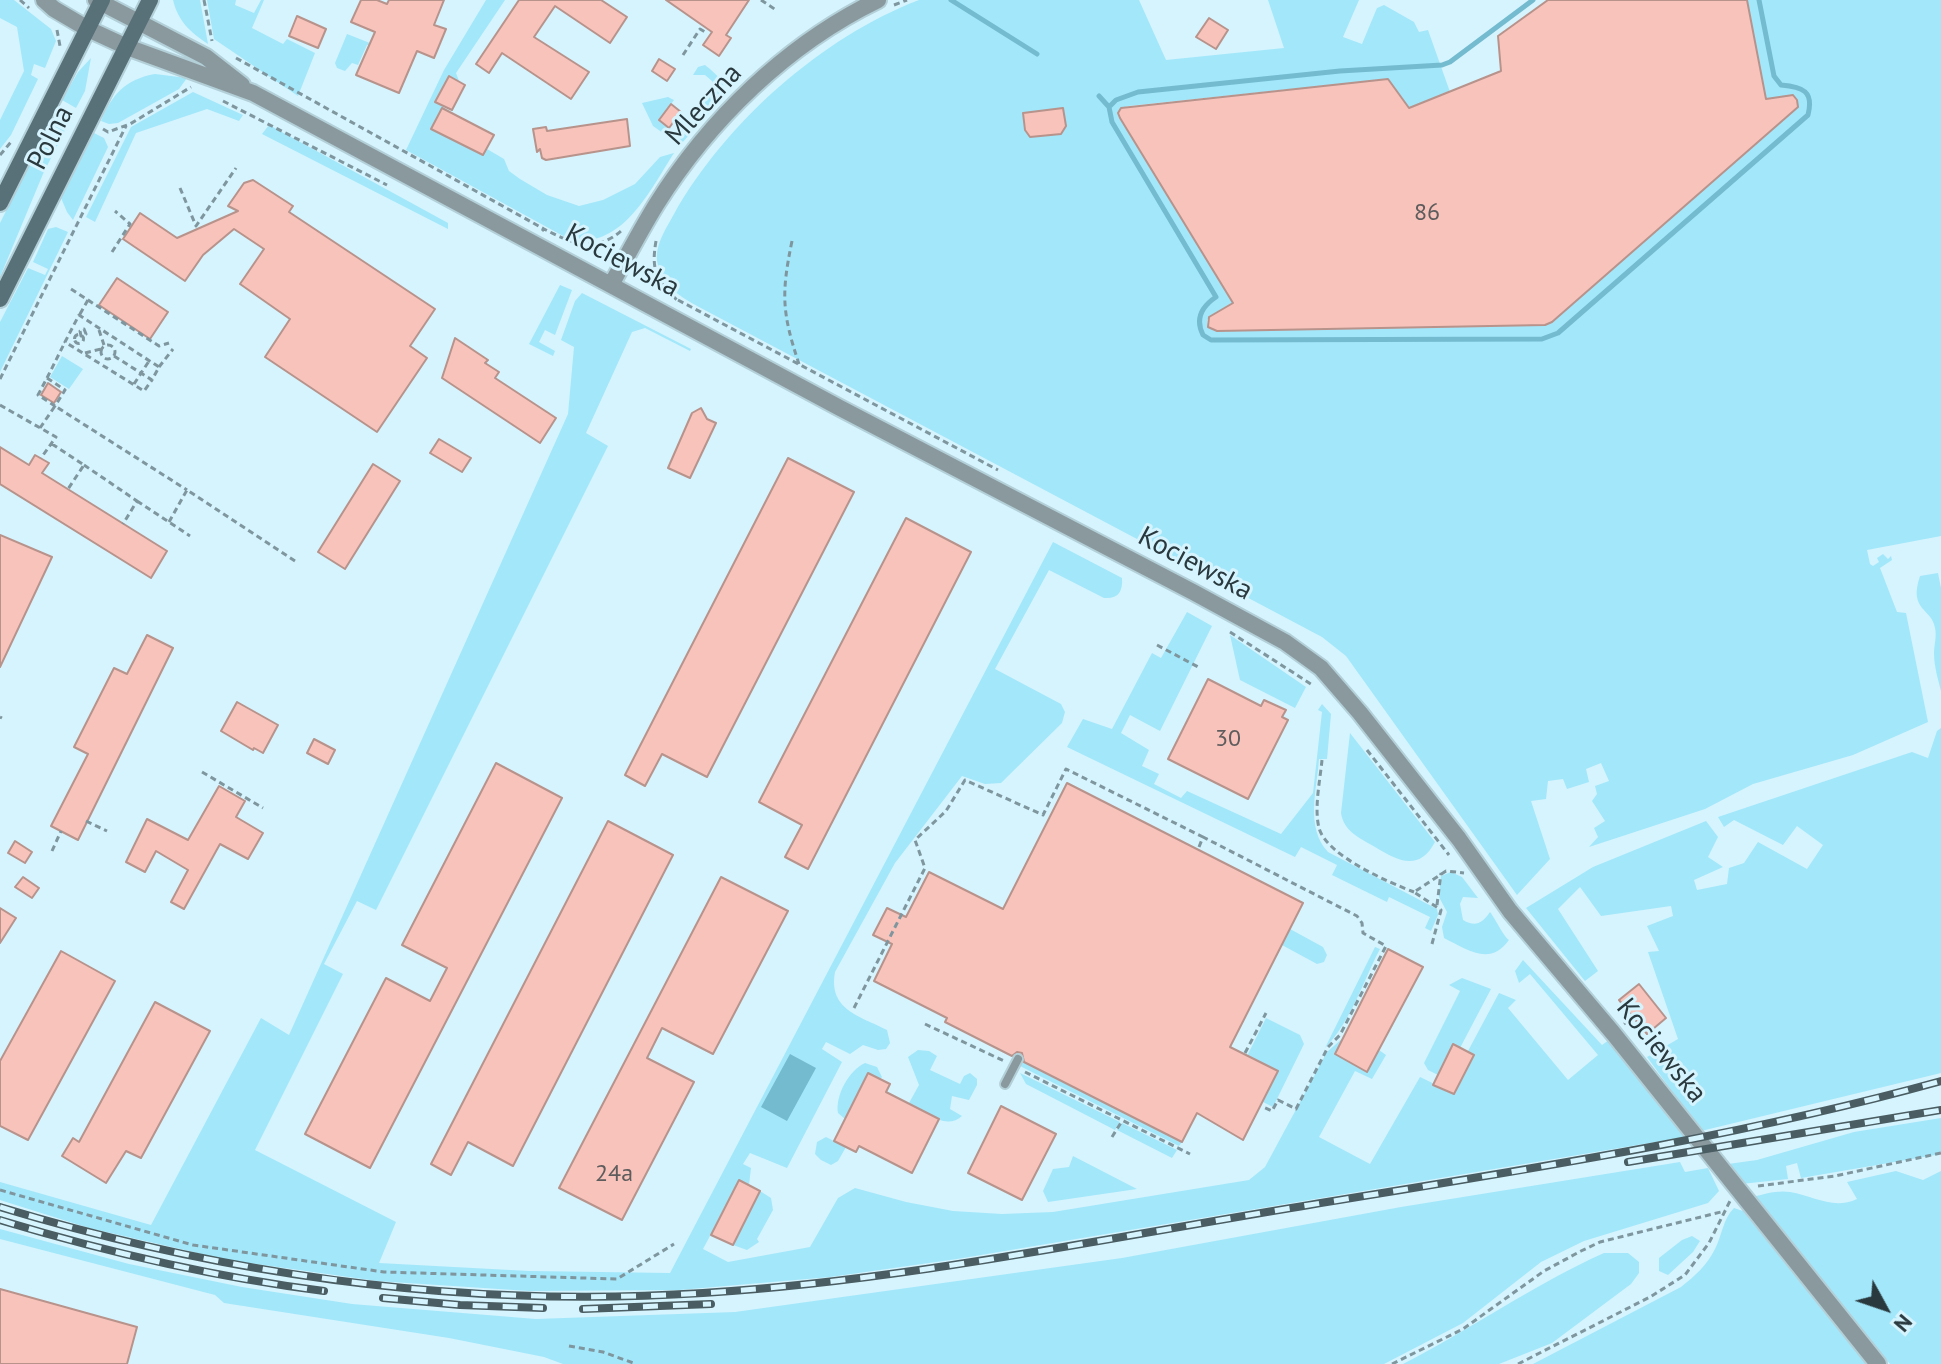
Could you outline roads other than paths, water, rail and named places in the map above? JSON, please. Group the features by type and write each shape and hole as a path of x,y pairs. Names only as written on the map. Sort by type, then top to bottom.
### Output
{"street":[{"name":"Polna","path":"0,299 150,0"},
{"name":"Polna","path":"0,203 100,1"},
{"name":"Kociewska","path":"100,1 206,57 253,93"},
{"name":"Kociewska","path":"49,4 88,29 127,47 253,93 1193,592 1285,642 1321,668 1360,713 1510,911 1613,1033 1878,1364"},
{"name":"Mleczna","path":"611,285 657,204 680,171 743,97 812,39 882,4"}],"lane":[{"path":"1005,1084 1016,1062"}],"waterway":[{"path":"951,0 1037,54"},
{"path":"1109,107 1116,100 1138,92 1340,71 1442,65 1533,0"},
{"path":"1099,96 1109,107 1112,122 1216,297 1203,309 1200,319 1203,335 1211,340 1542,339 1558,333 1808,115 1808,95 1801,89 1781,85 1774,76 1759,0"}],"railway":[{"path":"0,1207 173,1252 348,1282 525,1296 703,1293 924,1269 1536,1168 1780,1121 1941,1081"},
{"path":"1628,1162 1941,1110"},
{"path":"0,1220 160,1262 324,1291"},
{"path":"383,1298 543,1308"},
{"path":"583,1309 711,1304"}]}
